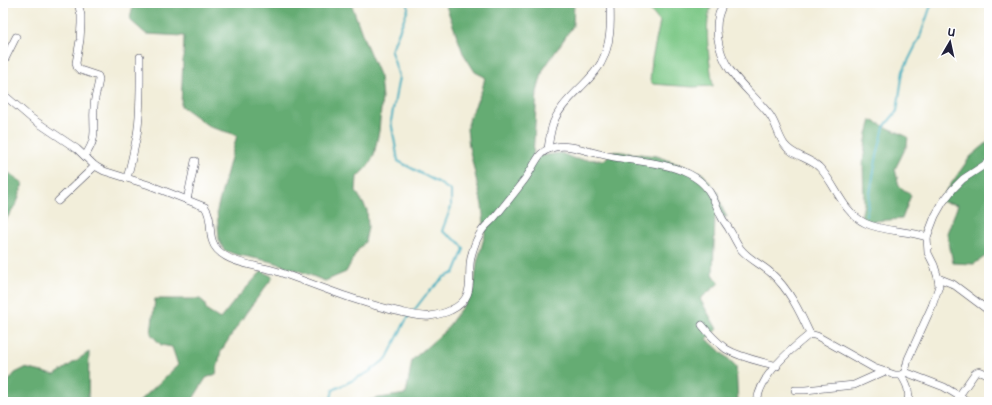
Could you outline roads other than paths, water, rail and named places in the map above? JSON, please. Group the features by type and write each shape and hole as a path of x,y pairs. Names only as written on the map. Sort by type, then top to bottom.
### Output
{"street":[{"path":"78,3 81,15 81,24 76,63 77,67 80,70 98,76 99,79 94,108 94,136 91,148 85,156"},
{"path":"548,149 552,127 560,110 592,76 601,64 607,50 611,25 610,3"},
{"path":"724,3 720,10 717,26 719,43 726,62 737,78 769,114 787,148 792,152 806,158 819,168 844,204 854,216 860,220 876,227 927,237"},
{"path":"3,63 16,37"},
{"path":"127,178 137,134 140,102 140,57"},
{"path":"3,94 31,118 70,144 85,156 94,166 104,171 149,185 205,207 209,216 211,238 214,245 229,259 264,267 379,307 420,316 429,316 452,310 464,301 468,292 472,253 481,233 525,179 538,158 548,149 562,146 571,147 603,155 679,169 690,174 710,191 722,217 744,254 770,272 782,285 798,309 810,334 817,336 883,372 895,375 903,374 944,387 969,402"},
{"path":"187,200 195,161"},
{"path":"908,402 908,388 903,374 939,286 934,265 928,253 927,237 935,216 953,189 963,179 989,162"},
{"path":"58,201 94,166"},
{"path":"938,278 953,284 989,311"},
{"path":"702,324 716,341 732,352 746,358 777,366"},
{"path":"757,402 764,380 793,349 810,334"},
{"path":"959,396 975,372 981,371 989,376"},
{"path":"795,390 854,385 883,372"}],"waterway":[{"path":"408,3 408,9 391,51 399,77 391,121 398,161 451,191 451,207 442,231 460,243 464,249 454,273 444,277 425,296 412,313"},
{"path":"866,216 876,160 884,127 897,111 903,71 920,37 933,3"},
{"path":"330,402 333,390 369,372 387,358 409,316"}]}
